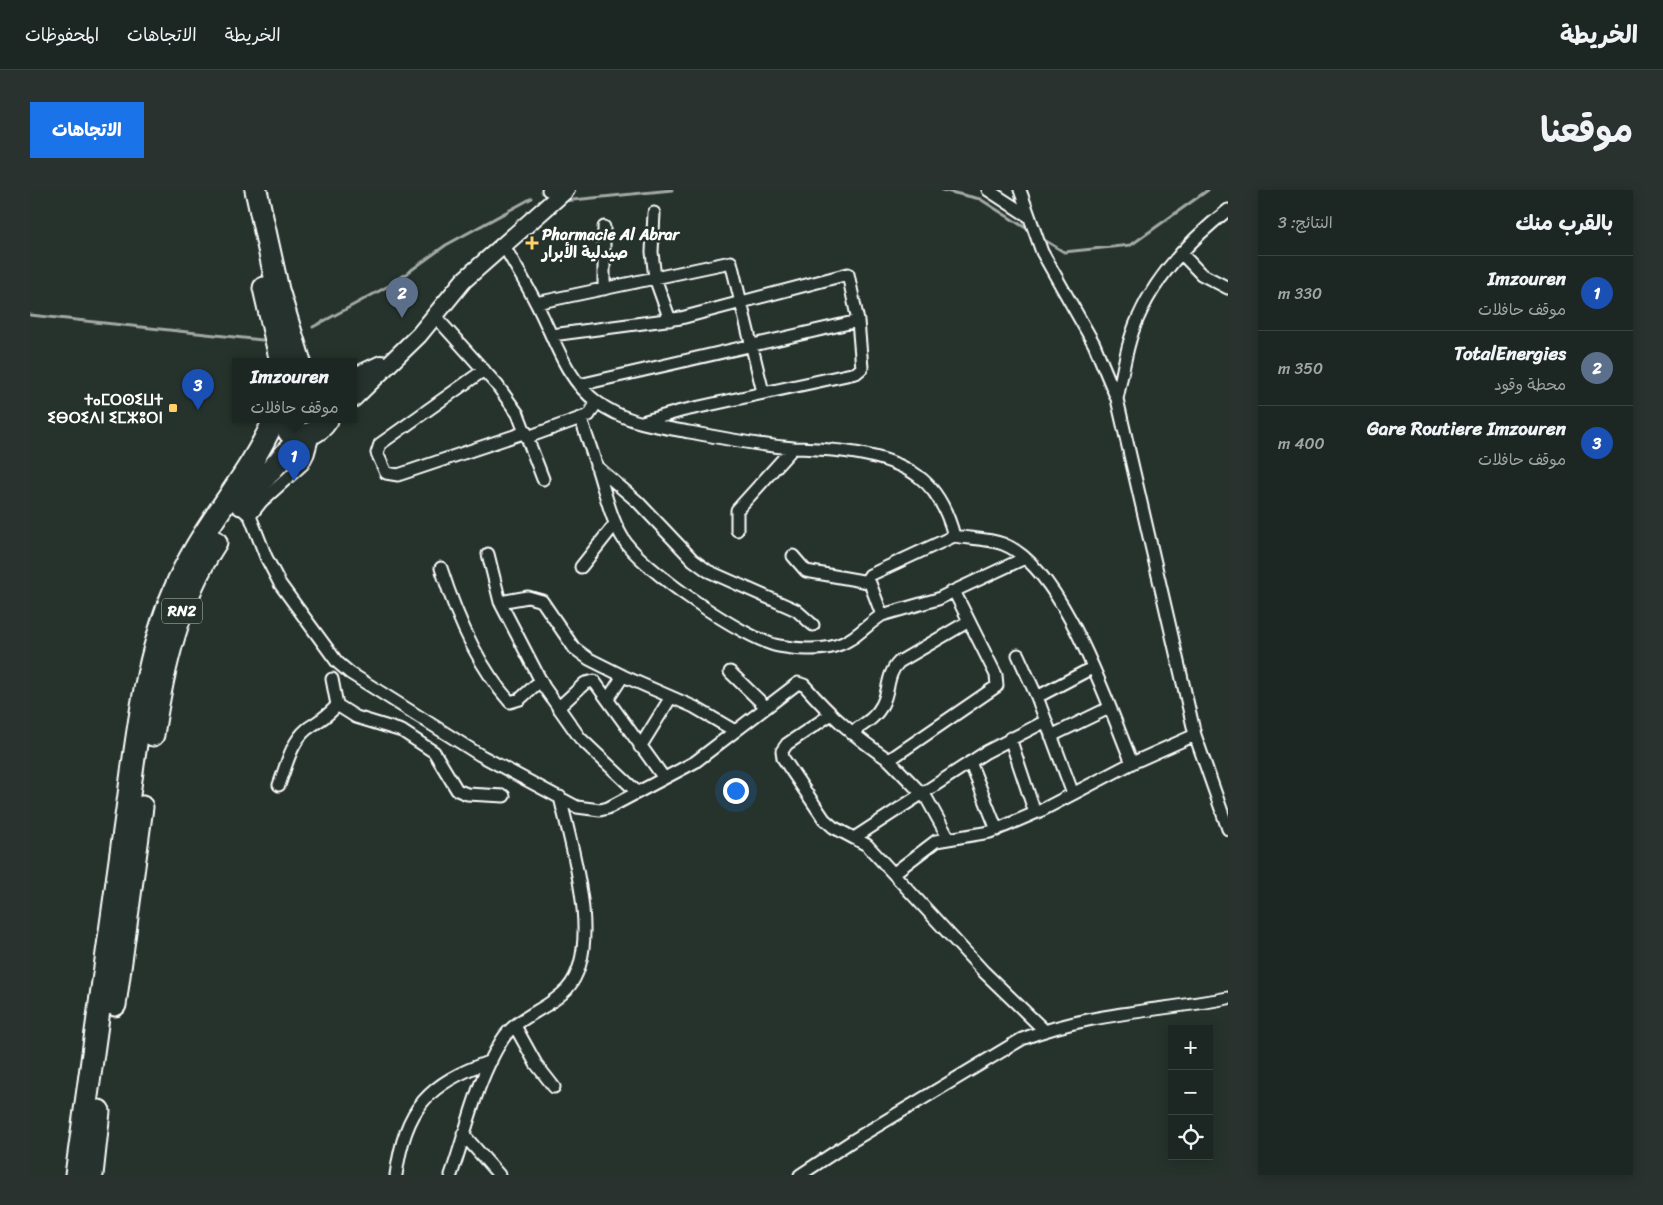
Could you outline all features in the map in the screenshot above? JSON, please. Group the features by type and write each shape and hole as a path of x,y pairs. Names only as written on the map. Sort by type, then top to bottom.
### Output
{"highway":[{"path":"243,190 280,358"},
{"path":"256,190 278,290 299,358"},
{"name":"RN2","path":"76,1175 148,674 173,592 187,562 206,530 252,465 274,423"},
{"name":"RN2","path":"279,423 284,429 319,426"},
{"name":"RN2","path":"92,1175 102,1082 154,728 168,660 178,623 206,556 244,511 262,477 319,426"}],"street":[{"path":"988,190 1029,219"},
{"path":"1020,190 1042,252 1094,344 1117,399 1195,735 1228,829"},
{"path":"357,395 419,335 464,280 559,191"},
{"path":"1117,399 1137,319 1163,275 1201,231 1228,210"},
{"path":"654,213 652,252 655,278 670,320"},
{"path":"604,227 604,288"},
{"path":"503,244 536,303 568,369 579,385 596,402 639,423 738,442 793,448 822,448 857,453 894,464 914,473 939,499 949,518 954,536"},
{"path":"1181,254 1201,274 1228,288"},
{"path":"536,303 731,262 763,392"},
{"path":"552,336 670,320 742,303 848,274 858,321 862,368 860,371 852,375 763,392 639,423"},
{"path":"434,315 484,370 518,414 543,479"},
{"path":"579,385 858,321"},
{"path":"357,376 401,354"},
{"path":"484,370 380,444 377,454 386,473 398,475 581,419 589,415 596,402"},
{"path":"581,419 615,524 624,541 641,560 684,593 749,634 778,646 823,648 836,646 850,640 882,615 938,599 1025,558"},
{"path":"738,530 738,510 793,448"},
{"path":"596,466 638,502 694,560 708,571 796,610 813,625"},
{"path":"244,511 280,584 337,662 350,673 480,755 577,807 600,810 695,762 795,683 801,683 830,715 851,733 889,760 922,793 949,840"},
{"path":"581,567 615,524"},
{"path":"882,615 868,582 870,575 954,536 1003,544 1025,558 1050,585 1065,608 1132,763"},
{"path":"488,554 500,602 540,680 580,738 637,792"},
{"path":"793,556 806,571 868,582"},
{"path":"441,568 452,601 468,635 482,662 510,702 520,699 540,680"},
{"path":"889,760 997,686 996,675 954,591"},
{"path":"500,602 528,597 542,601 574,648 589,659 623,676 671,696 735,731"},
{"path":"851,733 876,715 882,707 892,669 899,662 969,621"},
{"path":"1018,655 1037,697 1073,794"},
{"path":"1037,697 1092,668"},
{"path":"730,672 766,707"},
{"path":"608,700 623,676"},
{"path":"332,680 337,705 356,717 402,731 434,752 457,790 467,794 504,796"},
{"path":"558,708 591,680 597,683 640,747 664,778"},
{"path":"640,747 671,696"},
{"path":"279,786 287,760 306,730 321,721 337,705"},
{"path":"1051,736 1109,708"},
{"path":"830,715 787,744 782,751 783,758 824,819 867,845 978,965 1044,1030"},
{"path":"854,838 970,762 1010,738 1046,722"},
{"path":"894,873 936,841 997,830 1036,813 1132,763 1195,735"},
{"path":"1010,738 1036,813"},
{"path":"970,762 997,830"},
{"path":"450,1175 463,1134 491,1061 502,1041 515,1026 566,990 579,964 584,934 584,910 560,797"},
{"path":"800,1175 852,1140 999,1052 1044,1030 1228,998"},
{"path":"515,1026 536,1064 554,1087"},
{"path":"396,1175 399,1153 409,1122 419,1104 449,1079 467,1069 491,1061"},
{"path":"463,1134 499,1175"}],"waterway":[{"path":"563,201 672,190"},
{"path":"942,190 980,199 1032,232"},
{"path":"1041,238 1064,252 1131,245 1208,190"},
{"path":"313,327 392,284 446,245 532,198"},
{"path":"30,315 262,340"}],"place":[{"name":"Pharmacie Al Abrar صيدلية الأبرار","path":"532,243"},
{"name":"TotalEnergies","path":"402,318"},
{"name":"ⵜⴰⵎⵔⵙⵉⵡⵜ ⵉⴱⵔⵉⴷⵏ ⵉⵎⵣⵓⵔⵏ","path":"173,408"},
{"name":"Gare Routiere Imzouren","path":"198,410"},
{"name":"Imzouren","path":"294,481"}]}
